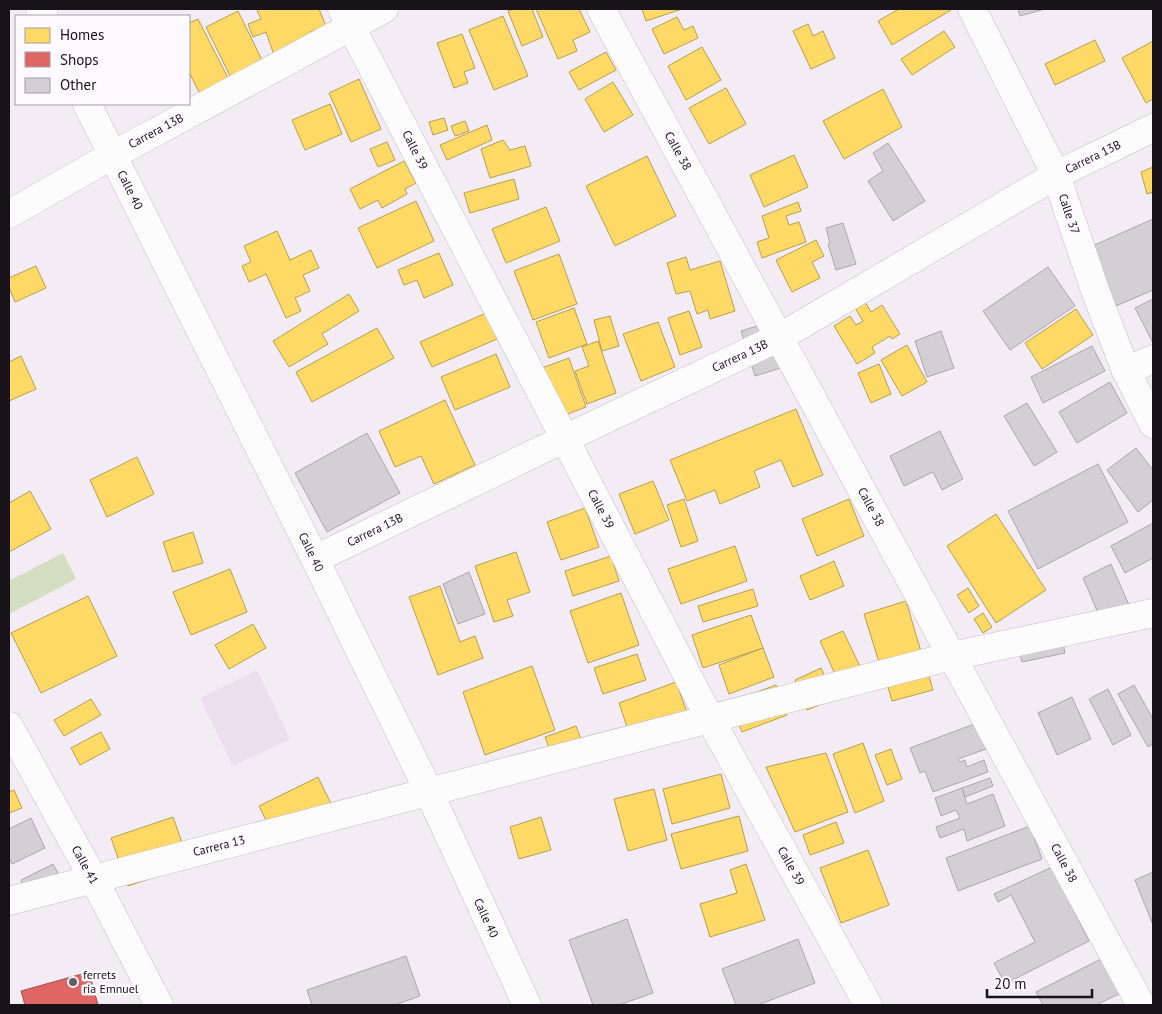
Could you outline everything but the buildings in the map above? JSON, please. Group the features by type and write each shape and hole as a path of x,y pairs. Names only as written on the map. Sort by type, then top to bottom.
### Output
{"street":[{"name":"Carrera 13B","path":"9,214 113,155 346,17 384,9"},
{"name":"Calle 38","path":"601,9 1141,1005"},
{"name":"Calle 37","path":"972,9 1056,175 1096,293 1126,371 1153,424"},
{"name":"Calle 39","path":"346,17 710,719 868,1005"},
{"name":"Calle 40","path":"88,105 315,559 429,792 527,1005"},
{"name":"Carrera 13B","path":"315,559 780,337 1056,175 1153,128"},
{"path":"1126,371 1153,359"},
{"name":"Carrera 13","path":"9,901 952,656 1153,613"},
{"name":"Calle 41","path":"9,726 93,878 159,1005"}],"shaded area":[{"path":"257,670 290,739 233,766 200,698"}],"green space":[{"path":"63,553 76,579 9,614 9,581"}],"place":[{"name":"ferrets ria Emnuel","path":"73,982"}]}
